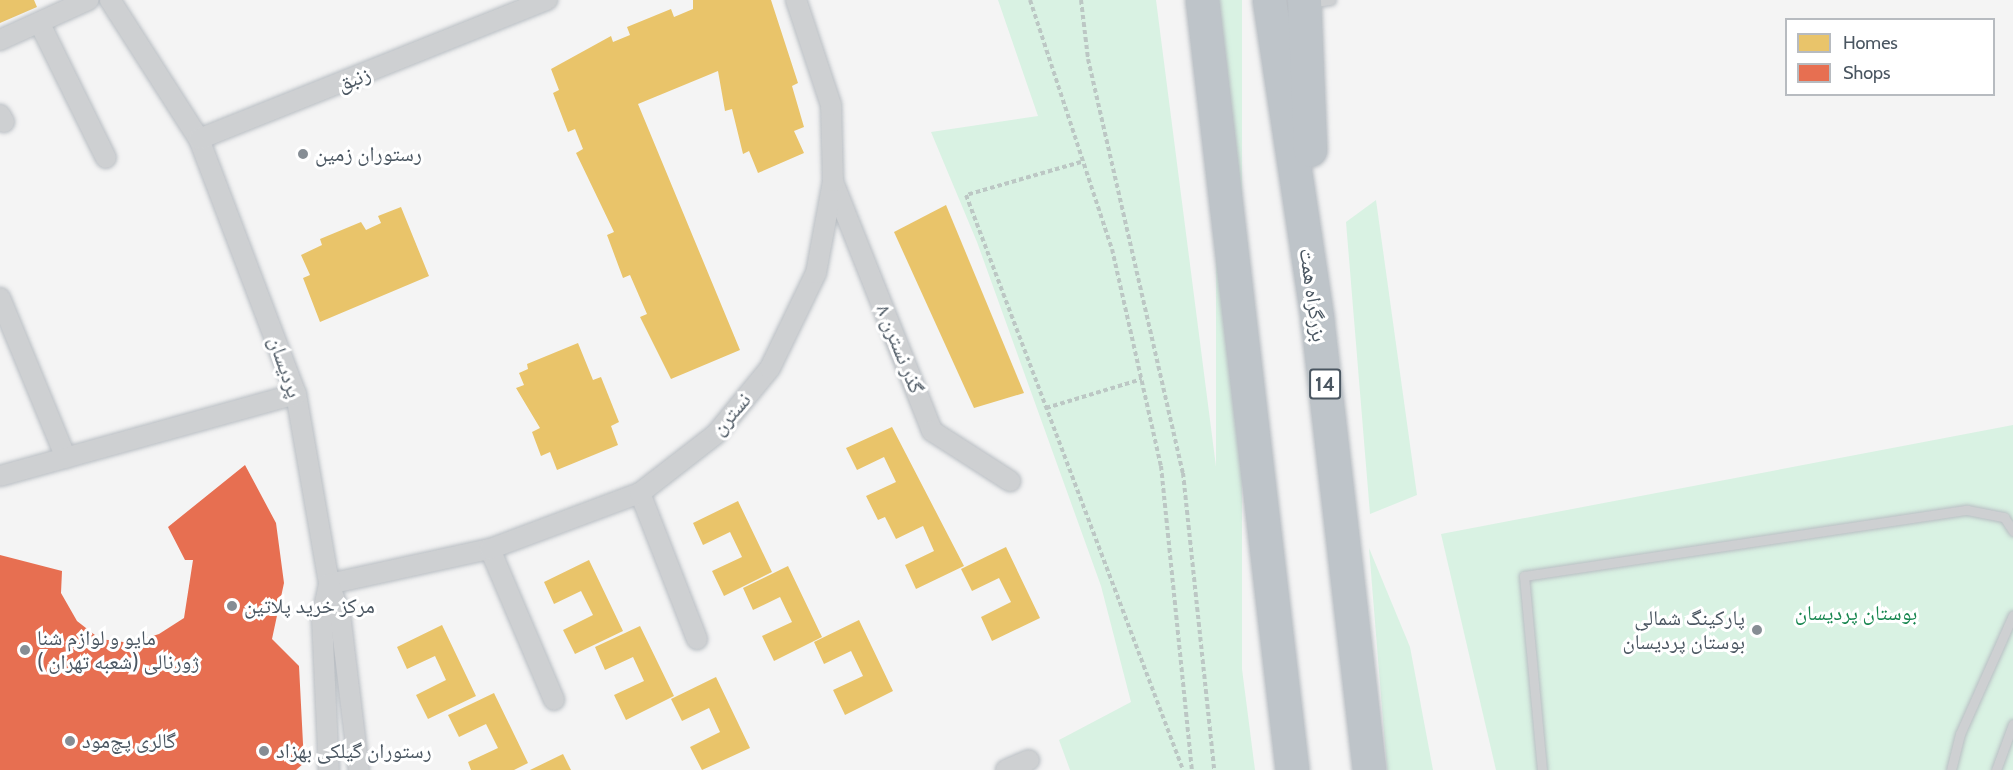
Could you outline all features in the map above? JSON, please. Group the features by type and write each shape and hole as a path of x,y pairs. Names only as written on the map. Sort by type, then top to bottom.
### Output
{"highway":[{"path":"1202,0 1292,770"},
{"name":"بزرگراه همت","path":"1269,0 1317,319 1369,770"},
{"path":"1313,1 1317,319"}],"street":[{"path":"0,40 40,24 88,0"},
{"name":"پردیسان","path":"110,0 200,139 296,394 329,584 322,618 326,765"},
{"name":"زنبق","path":"200,139 504,8 547,0"},
{"name":"نسترن","path":"329,584 490,549 640,493 716,434 771,368 816,273 833,181 831,105 796,0"},
{"path":"40,24 106,158"},
{"name":"گذر نسترن ۸","path":"833,181 932,431 1010,481"},
{"path":"0,298 66,458"},
{"path":"0,476 296,394"},
{"path":"640,493 697,639"},
{"path":"490,549 554,700"},
{"path":"329,584 340,614 359,770"},
{"path":"1006,770 1029,760"}],"lane":[{"path":"1542,770 1524,576 1967,510 2004,517 2013,531"},
{"path":"1951,770 1960,734 2013,615"},
{"path":"1996,770 2013,724"}],"path":[{"path":"1030,0 1112,249 1161,466 1192,770"},
{"path":"1081,0 1088,59 1183,473 1214,770"},
{"path":"1082,162 966,195 1183,770"},
{"path":"1046,408 1142,379"}],"green space":[{"path":"998,0 1156,0 1255,770 1070,770 1059,740 1131,702 1101,586 977,242 931,132 1038,116"},
{"path":"1216,0 1242,0 1242,770 1216,770"},
{"path":"1376,200 1417,495 1370,514 1346,222"},
{"name":"بوستان پردیسان","path":"2013,425 2013,770 1496,770 1441,534"},
{"path":"1369,548 1410,647 1433,770 1387,770"}],"building: Homes":[{"path":"0,0 34,0 37,7 0,23"},
{"path":"693,0 771,0 798,83 792,86 804,127 794,131 804,153 758,173 749,151 743,154 732,109 725,111 718,71 638,104 740,350 671,379 640,317 647,314 630,275 623,278 607,235 614,232 576,153 583,149 575,129 568,132 553,93 559,90 551,69 611,36 613,42 630,35 627,27 671,9 674,17 693,9"},
{"path":"946,205 1024,393 974,408 894,232"},
{"path":"401,207 429,276 320,322 303,278 310,275 301,255 322,245 320,239 361,222 366,230 381,223 378,216"},
{"path":"578,343 593,380 601,377 619,422 611,426 618,445 557,470 550,452 541,456 532,432 540,428 516,388 524,385 519,373 528,369 527,364"},
{"path":"892,427 964,566 916,589 905,565 934,551 923,526 896,539 885,517 878,520 866,496 896,482 884,457 857,470 846,448"},
{"path":"738,501 772,572 724,596 712,571 742,557 730,532 703,545 693,523"},
{"path":"1006,547 1040,618 992,641 981,617 1011,602 999,578 972,591 961,569"},
{"path":"589,560 623,631 575,654 563,630 593,615 581,591 554,604 544,582"},
{"path":"788,566 822,637 774,661 762,636 792,622 780,597 753,610 743,588"},
{"path":"859,620 893,691 845,715 833,690 863,676 851,651 824,664 814,642"},
{"path":"442,625 476,696 428,719 416,695 446,680 435,656 407,669 397,647"},
{"path":"640,626 674,696 626,720 614,695 644,681 633,657 605,670 595,647"},
{"path":"716,677 750,748 702,770 690,747 720,732 709,708 682,721 671,699"},
{"path":"494,693 528,763 514,770 471,770 468,762 498,748 486,724 459,737 448,715"},
{"path":"563,754 571,770 530,770"}],"building: Shops":[{"name":"مرکز خرید پلاتین","path":"245,465 276,523 284,583 272,639 299,666 304,763 296,770 0,770 0,555 62,571 61,593 77,621 100,639 131,643 159,634 184,618 193,560 185,560 168,527"}],"place":[{"name":"رستوران زمین","path":"303,154"},
{"name":"مرکز خرید پلاتین","path":"232,606"},
{"name":"پارکینگ شمالی بوستان پردیسان","path":"1757,630"},
{"name":"مایو و لوازم شنا ژورنالی (شعبه تهران )","path":"25,650"},
{"name":"گالری پچ‌مود","path":"70,741"},
{"name":"رستوران گیلکی بهزاد","path":"264,751"}]}
